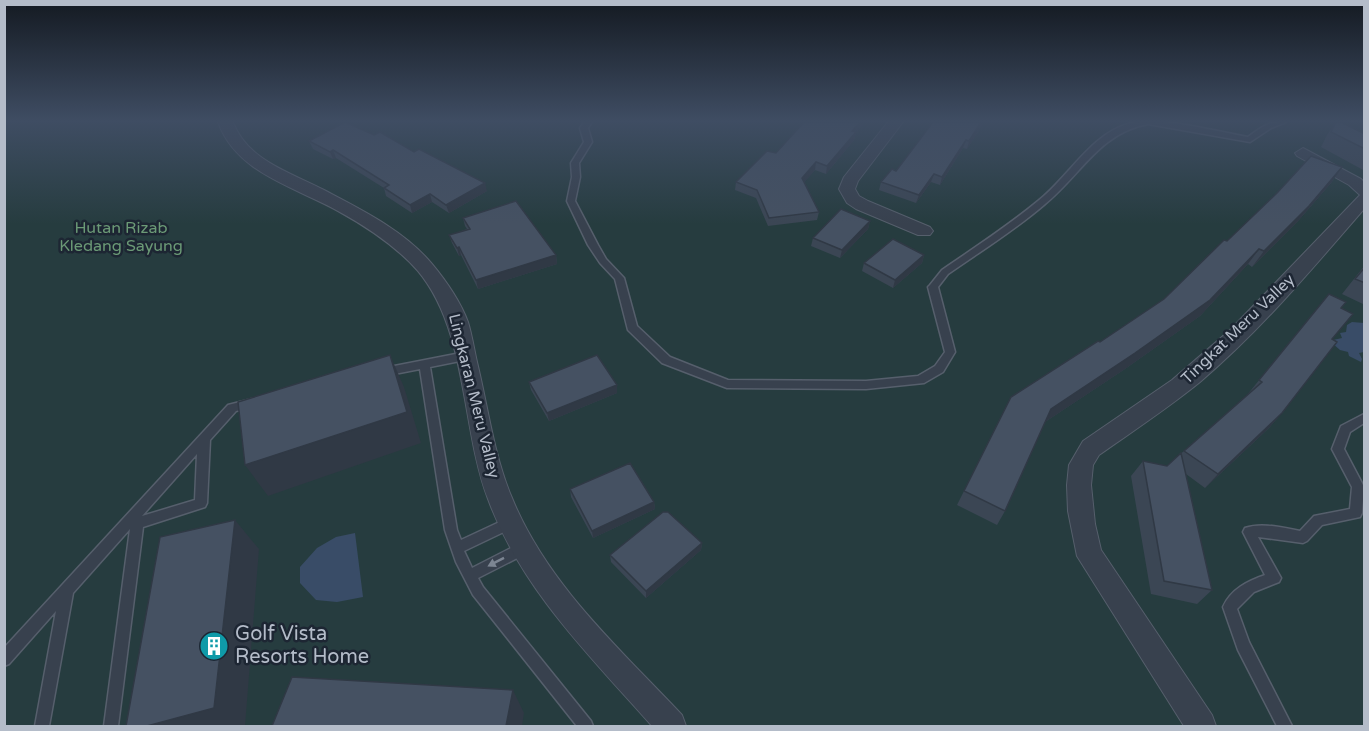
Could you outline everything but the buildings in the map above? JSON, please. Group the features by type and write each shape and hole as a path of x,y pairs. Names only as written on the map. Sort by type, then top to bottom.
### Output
{"street":[{"name":"Lingkaran Meru Valley","path":"248,156 255,162 377,226 412,252 451,304 466,356 490,471 510,523 557,599 671,726"},
{"path":"869,156 850,180 847,189 853,199 924,231"},
{"path":"1309,156 1355,182 1365,191"},
{"name":"Tingkat Meru Valley","path":"1201,726 1090,556 1083,540 1081,465 1091,448 1192,376 1283,288 1365,199"}],"lane":[{"path":"579,156 575,163 576,177 571,201 592,245 619,278 632,327 666,360 727,384 866,386 920,380 939,369 950,352 933,287 945,272 1045,201 1087,156"},
{"path":"368,376 466,356"},
{"path":"425,366 451,530 469,576 478,591 586,726"},
{"path":"4,659 133,522 204,437 232,408 266,400"},
{"path":"1285,726 1243,645 1230,607 1249,587 1274,578 1249,532 1262,531 1303,537 1318,520 1356,513 1358,487 1338,449 1345,429 1365,418"},
{"path":"133,522 201,503 204,437"},
{"path":"111,726 133,522"},
{"path":"457,548 510,523"},
{"path":"469,576 524,549"},
{"path":"42,726 68,589"}],"green space":[{"name":"Hutan Rizab Kledang Sayung","path":"4,156 1364,156 1364,726 5,726"}],"water":[{"path":"1352,322 1364,323 1364,352 1359,353 1361,362 1332,343 1333,340 1342,338 1340,333 1346,332 1347,325"},
{"path":"355,533 363,597 337,602 316,600 300,583 300,567 317,548 336,537"}],"place":[{"name":"Golf Vista Resorts Home","path":"214,646"}]}
